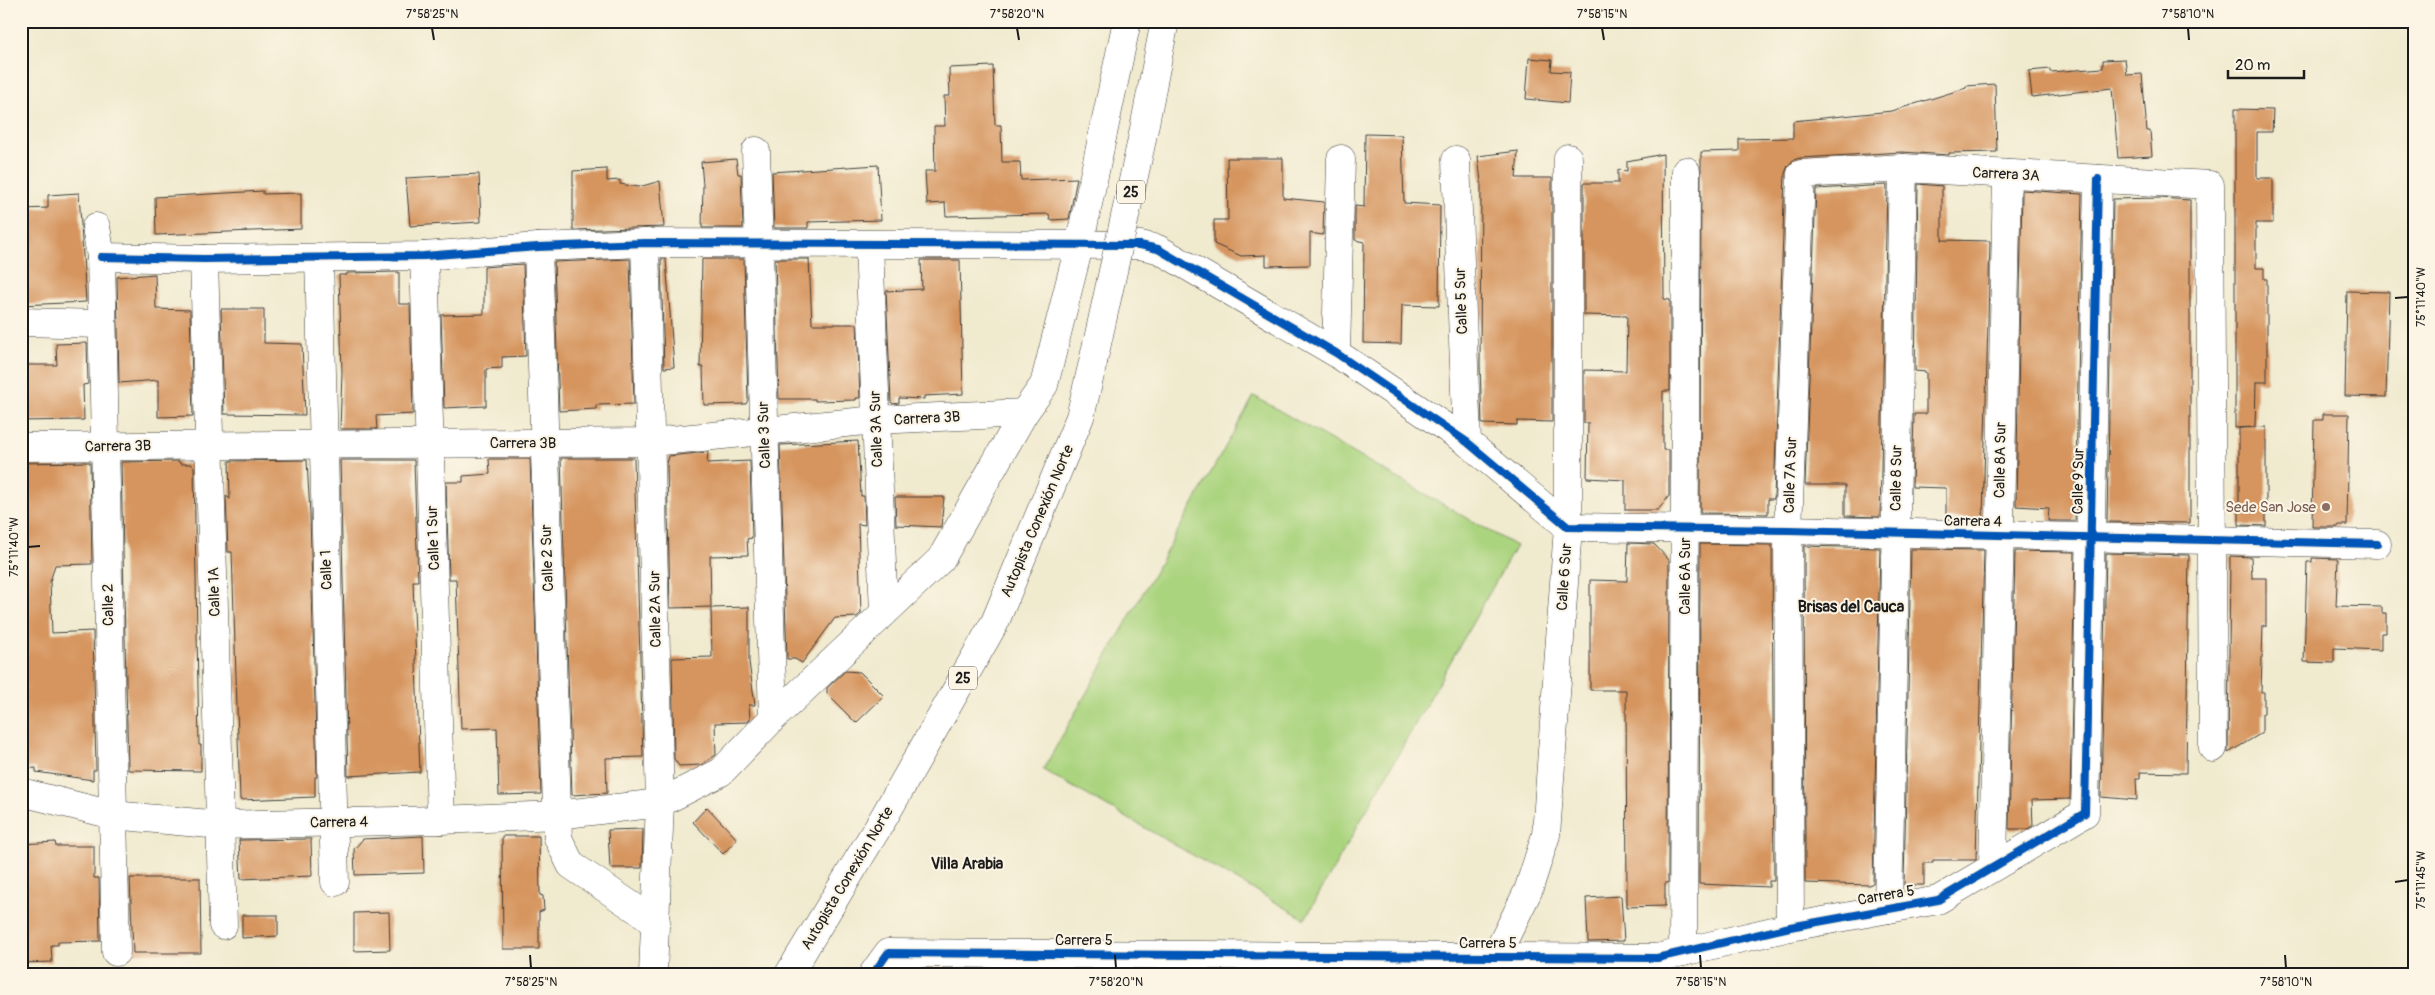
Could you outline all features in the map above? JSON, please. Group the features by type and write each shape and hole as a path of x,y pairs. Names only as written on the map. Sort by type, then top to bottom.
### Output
{"main road":[{"path":"660,803 721,772 773,718 941,559 1024,413 1044,385 1079,246 1127,21"},
{"name":"Autopista Conexión Norte","path":"789,974 884,817 994,622 1080,417 1141,144 1165,21"},
{"name":"Calle 3 Sur","path":"756,151 773,718"},
{"name":"Calle 6 Sur","path":"1496,956 1528,891 1546,835 1568,527 1568,158"},
{"path":"1336,353 1341,159"},
{"name":"Calle 5 Sur","path":"1456,160 1467,442"},
{"name":"Carrera 3A","path":"1801,174 1903,168 2210,185 2213,540"},
{"name":"Calle 8 Sur","path":"1888,909 1903,168"},
{"name":"Calle 6A Sur","path":"1683,952 1686,171"},
{"name":"Calle 7A Sur","path":"1790,927 1788,530 1801,174"},
{"name":"Calle 8A Sur","path":"1993,866 1998,535 2007,174"},
{"name":"Calle 9 Sur","path":"2085,813 2098,179"},
{"path":"96,227 101,257 204,259 424,256 538,247 645,243 1140,245 1158,249 1336,353 1467,442 1568,527"},
{"name":"Calle 2A Sur","path":"645,243 660,803 654,974"},
{"name":"Calle 3A Sur","path":"869,244 884,613"},
{"name":"Calle 2 Sur","path":"538,247 543,442 558,838 571,865 656,922"},
{"name":"Calle 1 Sur","path":"424,256 441,820"},
{"name":"Calle 2","path":"101,257 116,952"},
{"name":"Calle 1","path":"319,257 335,882"},
{"name":"Calle 1A","path":"204,259 223,925"},
{"path":"21,322 102,324"},
{"name":"Carrera 3B","path":"21,447 651,442 876,420 1024,413"},
{"name":"Carrera 4","path":"1568,527 1788,530 2377,544"},
{"path":"2213,540 2213,748"},
{"name":"Carrera 4","path":"21,792 113,815 220,824 441,820 557,815 660,803"},
{"name":"Carrera 5","path":"873,974 888,953 996,964 1453,965 1496,956 1566,966 1657,958 1790,927 1938,900 2085,813"}],"green space":[{"path":"1254,396 1516,546 1305,919 1043,770"}],"building":[{"path":"1529,58 1552,60 1551,71 1570,72 1568,103 1526,99"},
{"path":"2125,59 2127,75 2142,74 2147,131 2150,131 2152,156 2118,158 2112,88 2032,97 2029,71 2050,69 2050,72 2103,68 2103,60"},
{"path":"993,66 995,125 1001,125 1002,162 1020,162 1021,180 1077,178 1069,219 1050,220 1049,214 946,216 945,203 927,204 925,171 935,171 934,126 945,126 944,96 950,96 949,68"},
{"path":"1995,84 1997,152 1949,153 1949,155 1902,152 1800,158 1793,160 1788,166 1785,173 1774,499 1768,499 1768,514 1700,513 1701,152 1739,151 1739,139 1793,138 1793,121 1892,111 1966,88 1966,86"},
{"path":"2235,109 2273,110 2272,132 2257,132 2257,178 2273,178 2273,223 2256,223 2256,268 2264,268 2264,279 2267,279 2267,382 2256,382 2255,427 2235,428"},
{"path":"1365,134 1402,135 1404,203 1440,205 1439,306 1402,305 1401,344 1363,343 1364,242 1355,240 1355,206 1364,207"},
{"path":"1518,151 1516,178 1552,178 1552,422 1517,421 1517,425 1482,424 1480,365 1481,182 1478,156"},
{"path":"1663,154 1664,299 1670,300 1670,391 1663,391 1663,450 1669,450 1669,496 1658,510 1625,510 1625,480 1587,478 1588,423 1584,423 1584,370 1626,371 1627,316 1584,315 1584,183 1618,183 1618,170 1627,171 1627,161"},
{"path":"1227,158 1283,158 1283,198 1324,202 1323,235 1310,233 1310,265 1266,266 1266,255 1241,256 1214,244 1214,220 1228,220"},
{"path":"736,159 738,174 741,174 743,228 702,228 703,185 701,162"},
{"path":"878,165 881,220 808,222 808,228 774,228 772,172"},
{"path":"607,169 607,181 620,180 620,184 639,187 660,181 664,227 573,230 573,171"},
{"path":"479,174 481,222 410,226 406,178"},
{"path":"1918,184 1942,186 1942,240 1990,241 1983,519 1946,518 1946,488 1912,487 1914,414 1926,414 1926,372 1915,371"},
{"path":"1887,185 1880,517 1845,516 1845,485 1805,485 1816,189"},
{"path":"2022,190 2082,194 2075,521 2048,521 2049,508 2016,506"},
{"path":"263,191 263,194 301,193 301,229 156,235 155,197"},
{"path":"79,193 86,302 21,305 23,209 48,208 48,195"},
{"path":"2160,198 2190,200 2190,523 2107,522 2113,199"},
{"path":"630,259 634,404 596,405 596,409 559,411 554,262"},
{"path":"661,259 666,259 674,367 664,368"},
{"path":"702,259 744,259 748,400 746,404 704,405 703,367 700,367"},
{"path":"775,259 809,259 812,324 857,324 860,398 856,398 856,400 815,401 815,399 779,399"},
{"path":"921,260 960,260 963,394 924,396 924,399 899,398 899,403 893,404 891,402 886,291 922,289"},
{"path":"523,264 526,356 502,357 502,368 486,369 486,406 444,408 441,315 484,314 484,267"},
{"path":"399,272 399,304 410,304 413,414 376,416 377,429 340,429 342,373 339,275 347,275 347,273"},
{"path":"155,274 156,309 190,310 193,416 158,417 158,380 119,383 117,277"},
{"path":"2347,291 2389,292 2386,397 2345,396"},
{"path":"221,309 264,309 264,343 302,344 305,415 224,414"},
{"path":"87,343 88,384 83,385 84,420 21,421 23,365 57,365 56,344"},
{"path":"2323,414 2349,414 2347,525 2339,525 2338,527 2312,527 2314,420 2323,420"},
{"path":"2266,427 2266,526 2239,525 2239,428"},
{"path":"858,441 861,496 864,496 865,525 858,524 861,613 857,617 835,618 802,663 795,659 787,659 780,445"},
{"path":"708,452 707,463 750,461 752,538 747,539 748,555 710,556 711,607 670,608 667,464 669,456"},
{"path":"561,458 634,458 643,757 606,758 607,793 572,795"},
{"path":"489,459 530,459 541,794 499,795 497,728 461,729 456,579 449,579 446,482 463,482 463,476 490,474"},
{"path":"307,460 317,777 315,777 315,797 240,800 232,552 228,552 226,496 230,499 229,461"},
{"path":"340,460 414,460 418,581 413,581 420,772 348,776"},
{"path":"179,461 180,464 191,464 194,467 201,771 128,770 121,462"},
{"path":"90,462 92,564 55,565 50,582 52,633 93,631 96,770 93,770 93,780 36,772 36,768 21,769 21,463"},
{"path":"895,497 944,497 941,527 896,525"},
{"path":"1628,543 1654,544 1669,560 1668,883 1665,883 1665,906 1627,907 1626,690 1590,690 1590,580 1627,581"},
{"path":"1700,544 1772,545 1774,881 1769,881 1769,887 1699,884"},
{"path":"1804,546 1880,548 1873,883 1869,885 1805,883"},
{"path":"1911,549 1984,550 1976,860 1933,860 1933,863 1924,863 1924,885 1904,885"},
{"path":"2015,551 2075,552 2070,799 2032,800 2033,826 2027,829 2009,829"},
{"path":"2106,553 2189,555 2186,773 2140,772 2140,779 2136,779 2137,800 2101,797"},
{"path":"2230,556 2251,557 2252,578 2266,578 2266,627 2263,625 2261,692 2264,692 2264,714 2262,714 2262,733 2228,753"},
{"path":"2312,558 2338,559 2336,606 2382,607 2382,613 2386,613 2386,633 2381,633 2381,650 2334,648 2334,663 2304,662 2307,562 2312,562"},
{"path":"749,607 749,662 755,705 749,705 750,719 748,722 715,723 716,755 701,765 679,766 674,759 672,658 712,657 711,608"},
{"path":"845,671 860,672 884,696 856,723 827,694 827,688"},
{"path":"707,807 737,839 723,854 693,822"},
{"path":"643,829 642,868 610,868 608,830"},
{"path":"423,836 424,873 355,875 354,849 363,839"},
{"path":"502,836 539,836 540,895 543,896 544,910 539,912 539,949 503,949"},
{"path":"311,839 312,876 241,879 239,840"},
{"path":"55,842 56,846 94,846 94,878 99,878 100,941 58,942 58,945 51,945 52,962 23,963 21,844"},
{"path":"130,878 200,878 201,953 133,953"},
{"path":"1621,896 1624,941 1588,942 1586,898"},
{"path":"389,912 390,950 354,951 354,913"},
{"path":"242,915 278,915 278,936 242,938"}],"cycle path":[{"path":"873,974 888,953 1657,958 1790,927 1938,900 2085,813 2098,179"},
{"path":"101,257 204,259 424,256 538,247 645,243 1140,245 1158,249 1336,353 1467,442 1568,527 1788,530 2377,544"}],"place":[{"name":"Sede San Jose","path":"2326,507"}],"district":[{"name":"Brisas del Cauca","path":"1851,606"},
{"name":"Villa Arabia","path":"967,863"}]}
